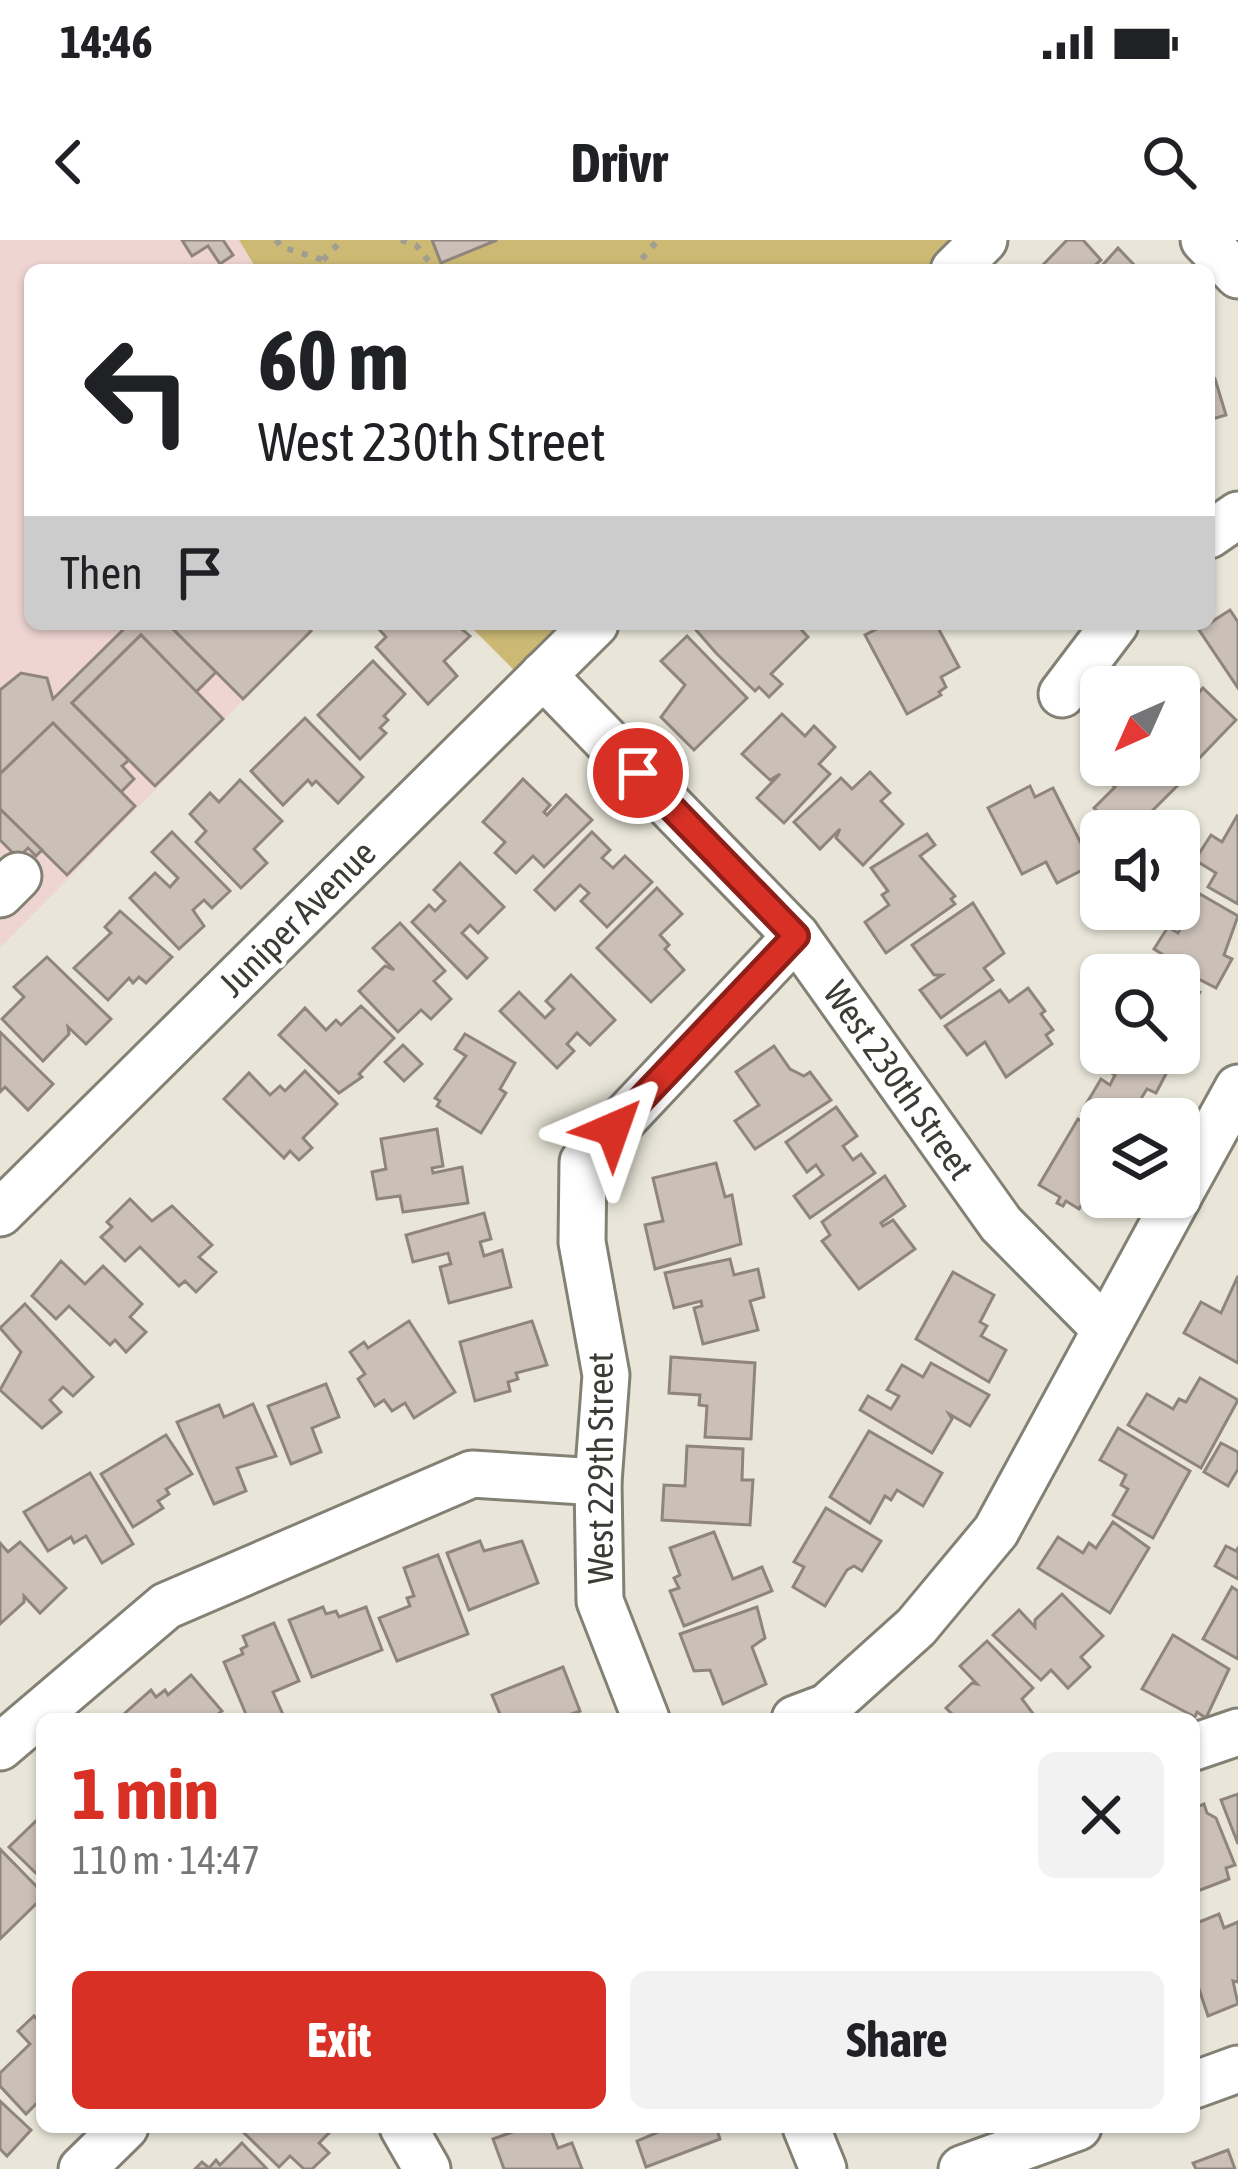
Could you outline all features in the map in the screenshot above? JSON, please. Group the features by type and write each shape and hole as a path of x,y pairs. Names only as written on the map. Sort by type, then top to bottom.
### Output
{"street":[{"path":"960,264 984,240"},
{"path":"1204,240 1238,275"},
{"name":"Juniper Avenue","path":"0,1213 589,630"},
{"path":"1062,694 1110,630"},
{"name":"West 230th Street","path":"543,675 796,936 1001,1224 1105,1329"},
{"name":"West 229th Street","path":"644,1713 600,1601 598,1482 606,1376 582,1242 583,1162 796,936"},
{"path":"1200,1156 1238,1088"},
{"path":"811,1713 827,1707 916,1628 996,1531 1166,1218"},
{"path":"40,1713 166,1606 472,1474 598,1482"},
{"path":"0,1747 36,1716"},
{"path":"1200,1745 1238,1732"},
{"path":"1200,2083 1238,2069"},
{"path":"82,2169 119,2133"},
{"path":"406,2133 427,2169"},
{"path":"808,2133 823,2169"},
{"path":"962,2169 1061,2133"}],"path":[{"path":"276,240 282,247 323,260"},
{"path":"323,264 342,240"},
{"path":"401,240 416,245 430,264"},
{"path":"646,253 647,240"},
{"path":"637,264 658,240"}],"shaded area":[{"path":"0,240 239,240 253,264 24,264 24,630 312,630 0,948"},
{"path":"239,240 981,240 956,264 253,264"},
{"path":"474,630 585,630 529,685"}],"building":[{"path":"182,240 223,240 233,255 220,264 208,246 192,256"},
{"path":"432,240 497,240 441,263"},
{"path":"1067,240 1083,240 1101,260 1096,264 1044,264"},
{"path":"1118,248 1133,264 1103,264"},
{"path":"1215,379 1226,415 1215,418"},
{"path":"1230,610 1238,622 1238,688 1199,630 1215,630 1215,620"},
{"path":"123,630 174,630 216,672 196,692 141,635 72,703 129,760 122,766 134,779 121,792 53,723 0,774 0,690 21,673 47,678 53,699"},
{"path":"174,630 310,630 243,699"},
{"path":"380,630 463,630 470,636 444,661 457,676 428,704 376,647 386,637"},
{"path":"696,630 802,630 808,637 771,674 782,684 769,697 759,687 755,691"},
{"path":"875,630 939,630 959,667 941,677 946,687 941,695 907,714 865,635"},
{"path":"141,635 223,719 155,786 72,703"},
{"path":"687,636 747,698 694,750 661,717 685,685 661,661"},
{"path":"373,661 405,694 384,716 388,720 380,728 386,733 360,759 318,715"},
{"path":"1203,688 1236,720 1200,757"},
{"path":"782,714 805,736 814,726 835,747 819,764 830,774 784,823 757,798 780,774 770,780 742,754"},
{"path":"305,718 363,777 338,803 316,781 312,785 308,780 283,805 251,771"},
{"path":"53,723 135,806 67,875 0,809 0,774"},
{"path":"870,772 890,793 881,801 903,824 863,865 836,838 840,829 820,849 794,822 841,778 852,789"},
{"path":"523,779 550,805 544,812 547,815 566,795 592,820 544,867 533,856 516,873 495,853 505,842 483,822"},
{"path":"240,780 282,821 254,849 267,863 241,888 196,842 206,831 190,814 210,793 219,802"},
{"path":"1030,786 1035,797 1053,788 1080,841 1080,871 1057,883 1046,862 1022,874 988,808"},
{"path":"1177,786 1153,810 1096,810 1115,787"},
{"path":"0,809 42,850 36,856 28,848 18,858 0,840"},
{"path":"1237,816 1238,904 1208,887 1216,873 1200,863 1200,852 1211,835 1222,842"},
{"path":"172,832 230,891 212,908 204,900 193,910 204,926 179,949 130,898 155,873 170,887 178,878 152,852"},
{"path":"592,832 610,850 602,858 613,868 625,856 652,882 607,927 581,901 589,893 580,885 555,910 535,890"},
{"path":"927,834 935,845 920,856 955,896 951,899 955,904 886,953 865,922 889,905 882,895 888,891 871,868"},
{"path":"460,863 504,907 478,933 470,925 462,933 487,958 467,978 412,922 429,905 435,911 445,901 434,890"},
{"path":"657,888 682,914 660,935 669,945 665,949 684,970 651,1002 597,948"},
{"path":"1200,894 1238,916 1224,955 1232,959 1216,988 1200,980 1200,954 1162,954 1154,949 1166,930 1200,930"},
{"path":"973,903 1004,953 984,968 993,980 941,1018 920,990 942,975 934,975 912,945"},
{"path":"120,911 172,957 146,983 139,977 133,983 129,978 108,1000 74,968 111,933 105,927"},
{"path":"400,923 445,971 434,981 451,999 431,1019 421,1010 398,1032 359,991 385,966 394,970 373,948"},
{"path":"47,957 111,1019 86,1044 68,1027 69,1034 43,1061 2,1019 24,997 14,987"},
{"path":"571,975 615,1020 590,1045 577,1033 567,1044 574,1051 557,1068 500,1011 519,992 545,1018 554,1009 546,1001"},
{"path":"1028,988 1045,1011 1041,1014 1053,1030 1046,1035 1052,1044 1006,1077 985,1042 967,1055 945,1026 1000,990 1009,1002"},
{"path":"361,1006 394,1038 359,1074 362,1077 339,1093 279,1035 305,1008 326,1030 336,1020 341,1025"},
{"path":"0,1032 53,1084 28,1110 5,1087 0,1092"},
{"path":"465,1034 515,1063 500,1089 506,1093 481,1133 437,1106 440,1101 435,1098 466,1056 455,1049"},
{"path":"403,1045 422,1064 404,1081 385,1062"},
{"path":"774,1046 790,1069 804,1076 810,1072 831,1100 755,1149 735,1121 759,1105 736,1072"},
{"path":"305,1071 337,1104 303,1138 312,1148 299,1160 290,1151 284,1158 224,1099 249,1073 270,1095 280,1086 285,1091"},
{"path":"1166,1074 1156,1093 1147,1089 1141,1098 1090,1098 1101,1079 1110,1085 1115,1075"},
{"path":"836,1107 857,1136 843,1146 853,1160 861,1154 875,1173 810,1218 794,1196 823,1175 816,1165 807,1172 786,1142"},
{"path":"1080,1120 1079,1209 1066,1201 1063,1206 1057,1203 1060,1197 1039,1185"},
{"path":"437,1129 443,1166 432,1168 433,1173 462,1167 468,1203 403,1212 400,1196 377,1199 372,1172 386,1169 381,1139"},
{"path":"716,1163 725,1197 732,1195 741,1244 655,1269 645,1225 663,1221 653,1178"},
{"path":"885,1176 905,1206 881,1223 893,1220 915,1249 859,1289 822,1241 830,1235 822,1222"},
{"path":"130,1199 152,1221 172,1206 212,1245 199,1257 216,1272 196,1292 185,1281 179,1286 140,1247 125,1261 101,1237 112,1227 107,1222"},
{"path":"484,1213 491,1239 480,1242 484,1256 502,1250 511,1287 449,1303 440,1267 451,1264 448,1253 413,1262 406,1235"},
{"path":"730,1259 734,1275 758,1269 764,1297 750,1301 758,1330 703,1344 694,1308 702,1306 701,1301 674,1308 665,1273"},
{"path":"61,1261 85,1284 103,1266 142,1304 130,1317 146,1332 126,1352 115,1340 110,1345 69,1306 56,1319 32,1296"},
{"path":"953,1272 994,1295 980,1322 987,1326 981,1336 1006,1350 989,1382 916,1339"},
{"path":"1238,1276 1238,1363 1184,1333 1201,1302 1221,1313"},
{"path":"25,1304 93,1377 73,1396 63,1387 50,1400 61,1412 42,1428 0,1390 21,1352 0,1328"},
{"path":"409,1321 455,1392 414,1418 405,1403 392,1411 384,1400 375,1406 358,1379 365,1374 350,1352 364,1342 368,1348"},
{"path":"532,1321 547,1365 516,1373 518,1379 508,1382 510,1391 475,1401 460,1342"},
{"path":"671,1357 755,1363 751,1439 705,1437 707,1406 699,1405 700,1395 669,1393"},
{"path":"931,1363 989,1395 970,1426 949,1414 952,1419 932,1453 860,1410 868,1396 891,1409 899,1396 887,1390 902,1365 923,1377"},
{"path":"1200,1378 1238,1400 1201,1468 1128,1425 1147,1394 1173,1409 1179,1399 1186,1402"},
{"path":"326,1384 339,1417 312,1428 321,1452 291,1464 268,1406"},
{"path":"253,1404 276,1456 237,1468 246,1491 214,1504 177,1422 219,1405 224,1417"},
{"path":"1118,1428 1190,1471 1153,1538 1113,1515 1128,1489 1121,1485 1126,1475 1100,1460"},
{"path":"869,1431 942,1473 923,1506 897,1490 891,1500 885,1496 870,1523 830,1497"},
{"path":"166,1435 192,1474 166,1489 169,1494 158,1501 163,1508 133,1527 101,1474"},
{"path":"1221,1443 1238,1452 1238,1469 1228,1486 1204,1472"},
{"path":"687,1446 743,1449 742,1480 753,1480 750,1525 662,1520 664,1485 685,1486"},
{"path":"90,1473 133,1544 102,1563 86,1536 74,1543 71,1537 48,1551 24,1512"},
{"path":"826,1508 881,1541 862,1571 854,1566 847,1570 825,1606 793,1587 804,1567 794,1562"},
{"path":"1113,1522 1149,1548 1110,1613 1038,1568 1058,1537 1083,1553 1089,1543 1096,1548"},
{"path":"714,1532 733,1579 762,1567 772,1591 684,1626 670,1591 679,1588 674,1578 680,1575 670,1548"},
{"path":"480,1541 484,1551 522,1541 538,1583 469,1610 447,1553"},
{"path":"20,1542 66,1588 40,1613 24,1596 24,1602 0,1624 0,1543 8,1552"},
{"path":"1226,1546 1238,1548 1238,1579 1215,1566"},
{"path":"438,1555 468,1634 397,1661 379,1618 410,1606 407,1598 414,1596 404,1568"},
{"path":"1232,1587 1238,1591 1238,1659 1203,1639"},
{"path":"1062,1594 1103,1636 1081,1657 1090,1667 1068,1688 1051,1670 1041,1680 993,1635 1019,1610 1035,1627 1035,1620"},
{"path":"323,1607 326,1614 336,1611 339,1617 366,1607 382,1650 312,1677 289,1620"},
{"path":"757,1607 765,1638 752,1647 766,1684 723,1704 710,1670 694,1671 680,1634"},
{"path":"274,1623 299,1681 273,1692 282,1713 245,1713 224,1662 243,1654 241,1649 247,1646 243,1636"},
{"path":"1173,1635 1229,1669 1206,1718 1142,1689"},
{"path":"987,1641 1033,1688 1022,1699 1032,1713 951,1713 946,1708 972,1683 977,1684 960,1666"},
{"path":"563,1667 580,1711 500,1713 492,1695"},
{"path":"191,1675 222,1711 125,1713 151,1690 156,1697 165,1690 168,1695"},
{"path":"1238,1794 1238,1844 1221,1800"},
{"path":"1204,1804 1216,1818 1235,1865 1226,1868 1229,1879 1200,1890 1200,1806"},
{"path":"36,1821 36,1873 9,1847"},
{"path":"0,1849 36,1886 36,1904 0,1939"},
{"path":"1219,1914 1224,1928 1238,1922 1238,1982 1233,1981 1238,2004 1208,2016 1200,1992 1200,1922"},
{"path":"36,2018 36,2104 26,2114 0,2086 0,2073 30,2044 18,2031"},
{"path":"0,2101 31,2130 7,2156 0,2149"},
{"path":"244,2133 329,2133 319,2143 329,2153 312,2169 304,2169 290,2156 279,2167"},
{"path":"510,2133 552,2133 558,2148 572,2143 582,2169 504,2169 493,2139"},
{"path":"656,2133 718,2133 720,2139 646,2167 637,2141"},
{"path":"242,2143 267,2169 195,2169 202,2162 209,2168 216,2160 220,2165"},
{"path":"1228,2150 1235,2169 1196,2169 1193,2163"}],"route":[{"path":"613,1129 796,936 638,773"}]}
